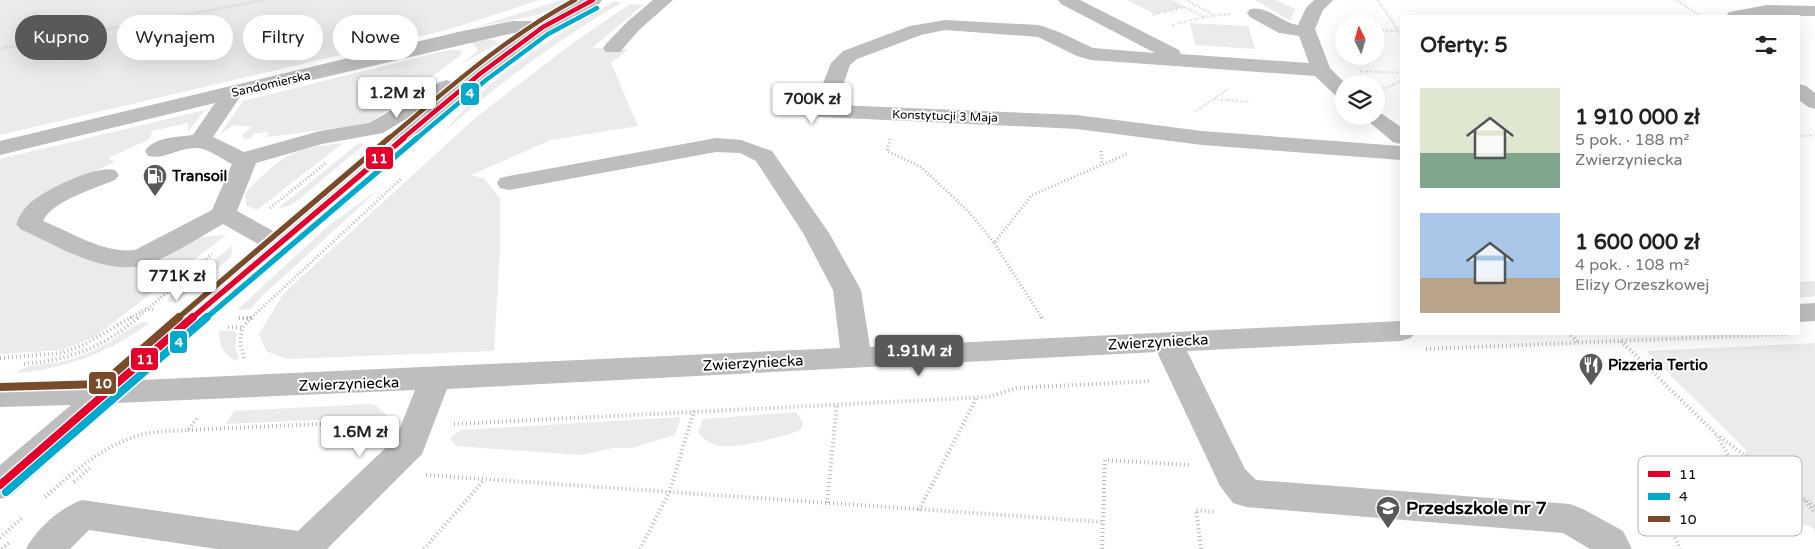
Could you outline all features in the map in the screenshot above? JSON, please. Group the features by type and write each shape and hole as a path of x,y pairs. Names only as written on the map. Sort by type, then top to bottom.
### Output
{"street":[{"path":"0,485 277,244 481,73 543,27 593,0"},
{"path":"613,48 633,26 664,0"},
{"path":"1067,0 1184,60"},
{"path":"1312,4 1307,32 1321,70 1335,84"},
{"path":"1740,15 1767,10 1815,11"},
{"path":"1256,13 1286,28 1307,32"},
{"name":"Konstytucji 3 Maja","path":"1321,70 1091,54 1075,50 1052,34 1040,31 945,25 917,30 850,55 841,63 823,111 1077,122 1172,135 1400,153"},
{"name":"Sandomierska","path":"0,148 501,28 543,27"},
{"path":"156,151 166,146 200,140 243,159 320,138 375,128 438,90 481,73"},
{"path":"1800,91 1815,103"},
{"path":"200,140 232,93"},
{"path":"1385,125 1400,136"},
{"path":"509,183 716,145 729,144 754,150 764,156 816,233 847,290 856,358"},
{"path":"107,175 47,202 34,211 29,219 29,224 101,255 128,259 142,257 223,214 245,161 243,159"},
{"path":"223,214 277,244"},
{"path":"1800,313 1815,312"},
{"name":"Zwierzyniecka","path":"0,396 435,380 1167,341 1400,331"},
{"path":"1167,341 1232,477 1246,493 1570,519 1610,542 1613,549"},
{"path":"45,549 82,514 202,541 304,548 410,445 435,380"}],"path":[{"path":"0,49 265,0"},
{"path":"1172,0 1204,17 1215,15 1186,0"},
{"path":"1378,0 1399,31"},
{"path":"1676,0 1699,15"},
{"path":"1150,13 1154,15 1186,7"},
{"path":"1385,30 1399,31"},
{"path":"994,243 1032,195 1172,135 1179,123 1261,66"},
{"path":"1360,72 1400,73"},
{"path":"1385,88 1400,81"},
{"path":"1214,99 1250,102"},
{"path":"897,114 887,151 921,167 970,213 994,243 1045,323"},
{"path":"267,210 369,129"},
{"path":"1800,136 1815,135"},
{"path":"240,363 245,356 240,344 242,328 266,302 406,174"},
{"path":"0,358 62,353 85,344 145,309 218,250"},
{"path":"145,309 160,311"},
{"path":"21,364 53,361 86,352 116,336 138,319 145,309"},
{"path":"1571,335 1578,343"},
{"path":"1745,456 1717,435 1621,340 1762,335"},
{"path":"40,502 105,448 150,433 389,421 417,426 988,397 1017,388 1154,381"},
{"path":"920,510 977,397"},
{"path":"827,503 837,404"},
{"path":"188,430 202,411"},
{"path":"640,549 668,493 694,411"},
{"path":"1717,435 1727,456"},
{"path":"1102,549 1105,460 1227,467"},
{"path":"382,472 1103,522"},
{"path":"424,549 484,480"},
{"path":"1802,498 1815,507"},
{"path":"1802,498 1815,513"},
{"path":"1200,549 1196,510 1222,512"},
{"path":"0,538 28,512"},
{"path":"1674,536 1680,549"}],"shaded area":[{"path":"0,0 540,0 447,30 418,37 418,15 333,15 333,57 323,59 323,15 243,15 243,60 319,60 0,135"},
{"path":"562,0 575,0 538,15 472,28"},
{"path":"1127,0 1169,0 1183,7 1154,14"},
{"path":"1255,0 1276,0 1295,9 1290,21"},
{"path":"615,1 621,3 530,63 486,96 445,131 502,74 569,28"},
{"path":"630,4 643,5 592,48 629,49 611,63 638,126 551,140 471,175 485,179 500,199 500,250 494,351 287,359 266,351 259,334 283,294 475,118 574,42"},
{"path":"1190,23 1248,26 1255,49 1195,45"},
{"path":"495,40 498,44 461,64 478,51 471,41"},
{"path":"448,50 460,50 462,54 368,124 267,137 268,132 253,134 251,138 245,139 241,136 252,127 234,125 220,134 243,101 408,60 418,60 418,57"},
{"path":"205,110 188,132 188,123 152,131 150,139 108,158 115,162 45,197 32,206 16,223 18,228 113,265 161,255 202,237 226,235 96,336 63,350 0,354 0,159"},
{"path":"343,143 257,210 246,205 245,195 248,189 271,168 290,155 311,148"},
{"path":"359,143 365,144 292,205 277,209"},
{"path":"378,190 258,300 251,309 237,310 328,226"},
{"path":"233,245 231,257 175,303 167,302 169,297"},
{"path":"1815,281 1815,296 1800,298 1800,282"},
{"path":"143,322 150,323 103,351 52,368 16,373 21,369 35,365 65,361 82,355 103,346"},
{"path":"219,330 233,331 237,334 235,348 239,357 236,361 225,353 220,340"},
{"path":"1815,343 1815,532 1811,526 1802,525 1802,456 1743,456 1747,451 1646,351"},
{"path":"375,405 386,414 386,417 226,424 234,411"},
{"path":"796,412 803,423 801,430 750,444 717,445 702,437 698,432 703,419"},
{"path":"681,417 675,435 632,448 613,448 581,455 456,446 450,438 461,430"}],"transit line":[{"name":"10","path":"0,387 102,384 271,237 475,66 538,20 575,0"},
{"name":"11","path":"0,485 277,244 481,73 543,27 593,0"},
{"name":"4","path":"6,492 283,251 486,80 548,34 597,8"}],"place":[{"name":"Transoil","path":"155,197"},
{"name":"Pizzeria Tertio","path":"1591,386"},
{"name":"Przedszkole nr 7","path":"1388,529"}]}
